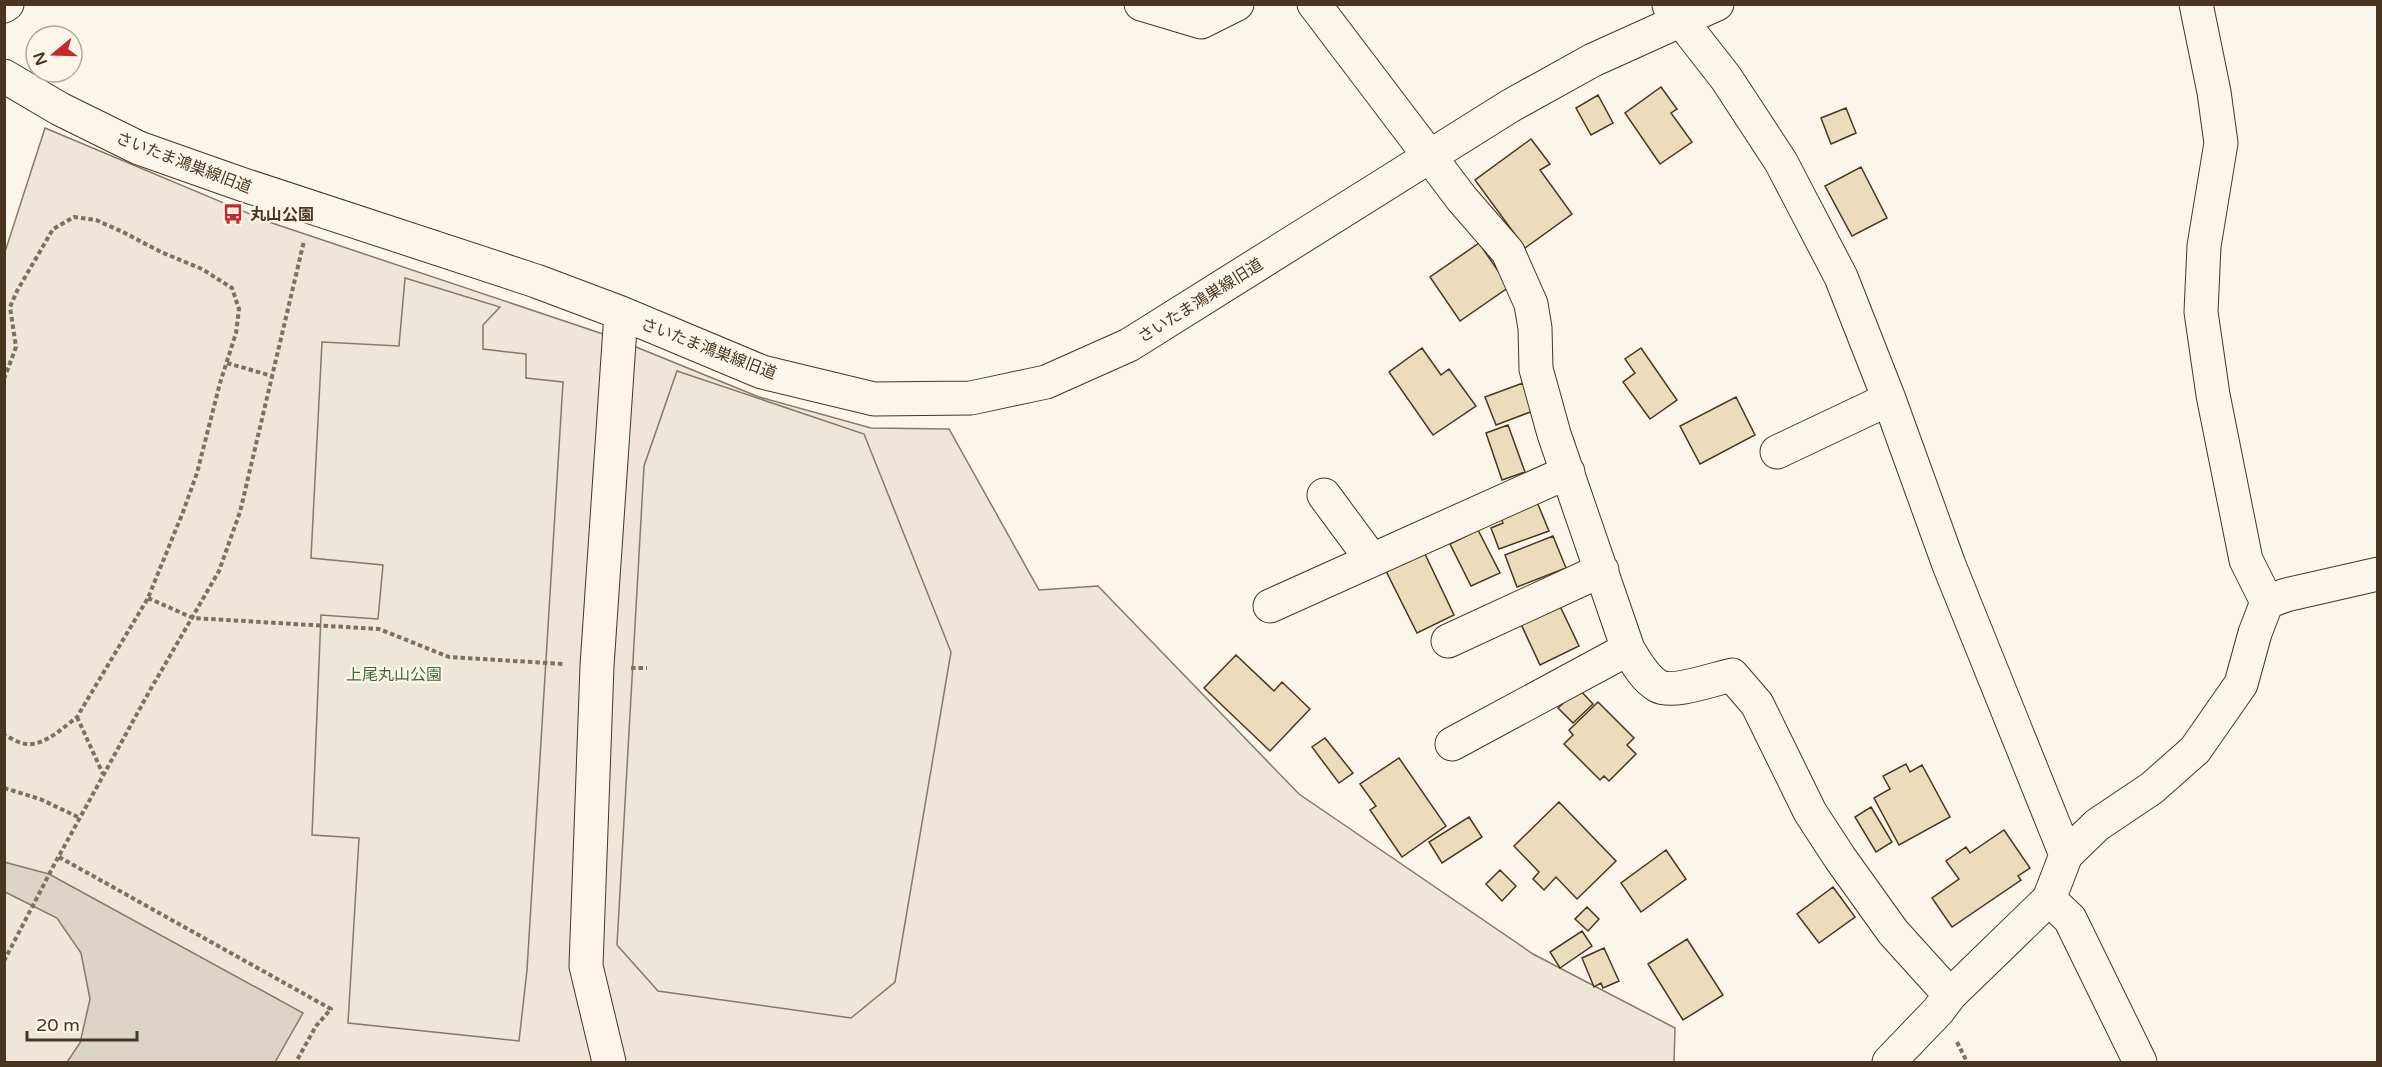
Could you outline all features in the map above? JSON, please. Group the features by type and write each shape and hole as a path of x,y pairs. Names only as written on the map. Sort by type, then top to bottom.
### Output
{"street":[{"path":"1140,4 1201,22 1237,4"},
{"name":"さいたま鴻巣線旧道","path":"4,76 60,109 139,148 312,208 536,281 621,313 762,372 874,399 970,398 1046,382 1130,345 1510,106 1675,12 1717,4"},
{"path":"1889,1062 1938,1011 1950,995 2049,899 2066,855 2097,825 2152,788 2195,750 2241,684 2255,633 2267,602 2246,560 2213,395 2201,312 2204,246 2221,143 2214,92 2196,4"},
{"path":"1324,8 1429,156 1462,199 1508,252 1531,304 1535,328 1536,369 1568,472 1628,649 1638,666 1658,686 1679,689 1706,680 1732,675 1757,704 1810,812 1840,858 1893,932 1950,995"},
{"path":"1675,12 1726,78 1781,162 1840,277 1889,399 1949,565 2066,855"},
{"path":"609,1062 586,966 597,666 621,313"},
{"path":"1778,452 1889,399"},
{"path":"1270,606 1568,472"},
{"path":"1324,495 1372,560"},
{"path":"1448,641 1602,570"},
{"path":"2267,602 2286,595 2378,574"},
{"path":"1452,744 1628,649"},
{"path":"2049,899 2070,919 2140,1062"}],"path":[{"path":"4,961 54,865 219,571 240,512 312,208"},
{"path":"4,380 16,346 10,307 53,229 74,217 96,220 123,232 160,252 202,269 232,288 239,309 236,333 197,473 167,555 148,598 77,717 60,730 34,743 27,744 4,735"},
{"path":"227,363 272,376"},
{"path":"148,598 193,618 379,629 449,657 647,668"},
{"path":"77,717 104,775"},
{"path":"4,788 40,799 80,818"},
{"path":"59,857 331,1009 316,1026 296,1062"}],"green space":[{"name":"上尾丸山公園","path":"45,128 269,222 609,336 759,397 871,428 949,429 1039,590 1098,586 1299,794 1533,954 1675,1028 1674,1062 5,1062 4,255"}],"shaded area":[{"path":"405,278 500,307 483,325 483,349 526,354 526,378 563,382 527,970 519,1041 348,1023 359,838 312,835 321,615 378,619 383,565 311,558 322,342 399,346"},
{"path":"677,371 864,434 951,652 895,982 851,1018 658,991 617,945 644,466"},
{"path":"4,862 49,874 303,1013 275,1062 67,1062 80,1043 90,999 81,953 57,918 5,892"}],"building":[{"path":"1661,87 1677,109 1671,113 1692,142 1660,164 1625,113"},
{"path":"1598,95 1613,123 1591,135 1576,108"},
{"path":"1846,108 1856,133 1831,144 1821,118"},
{"path":"1531,139 1550,164 1540,170 1572,214 1525,248 1475,180"},
{"path":"1861,167 1887,218 1852,236 1825,186"},
{"path":"1479,243 1509,287 1460,321 1430,277"},
{"path":"1422,348 1441,375 1449,369 1476,406 1433,435 1389,372"},
{"path":"1641,348 1677,400 1650,419 1623,382 1635,373 1625,359"},
{"path":"1523,383 1533,411 1496,425 1485,397"},
{"path":"1736,397 1755,435 1700,464 1680,426"},
{"path":"1508,425 1525,472 1502,480 1486,433"},
{"path":"1537,502 1549,531 1499,549 1491,528 1503,523 1500,516"},
{"path":"1478,530 1500,573 1471,586 1450,544"},
{"path":"1553,536 1566,568 1517,587 1505,555"},
{"path":"1424,552 1454,615 1417,633 1386,571"},
{"path":"1559,604 1579,646 1540,665 1520,622"},
{"path":"1236,655 1274,691 1282,682 1310,709 1270,751 1204,688"},
{"path":"1579,689 1593,704 1573,723 1558,708"},
{"path":"1598,702 1634,738 1627,745 1636,754 1609,781 1604,776 1600,780 1564,744 1573,735 1569,730"},
{"path":"1325,738 1353,773 1339,783 1312,747"},
{"path":"1399,758 1446,826 1402,857 1370,810 1376,806 1360,784"},
{"path":"1906,764 1910,772 1922,765 1950,817 1899,845 1874,798 1890,789 1883,776"},
{"path":"1559,802 1616,861 1577,899 1556,877 1544,890 1533,879 1539,872 1514,846"},
{"path":"1871,807 1892,842 1876,852 1855,817"},
{"path":"1469,817 1482,837 1442,863 1429,842"},
{"path":"2004,830 2030,868 2018,876 2021,880 1952,927 1932,898 1959,879 1946,861 1966,847 1970,853"},
{"path":"1666,850 1686,879 1641,912 1621,883"},
{"path":"1500,870 1516,886 1502,901 1486,884"},
{"path":"1833,887 1855,917 1819,943 1797,914"},
{"path":"1587,907 1599,919 1588,931 1575,919"},
{"path":"1582,931 1592,946 1560,968 1550,952"},
{"path":"1687,939 1723,995 1683,1020 1648,964"},
{"path":"1604,948 1619,981 1603,988 1601,983 1594,987 1582,958"}],"place":[{"name":"丸山公園","path":"233,214"}]}
